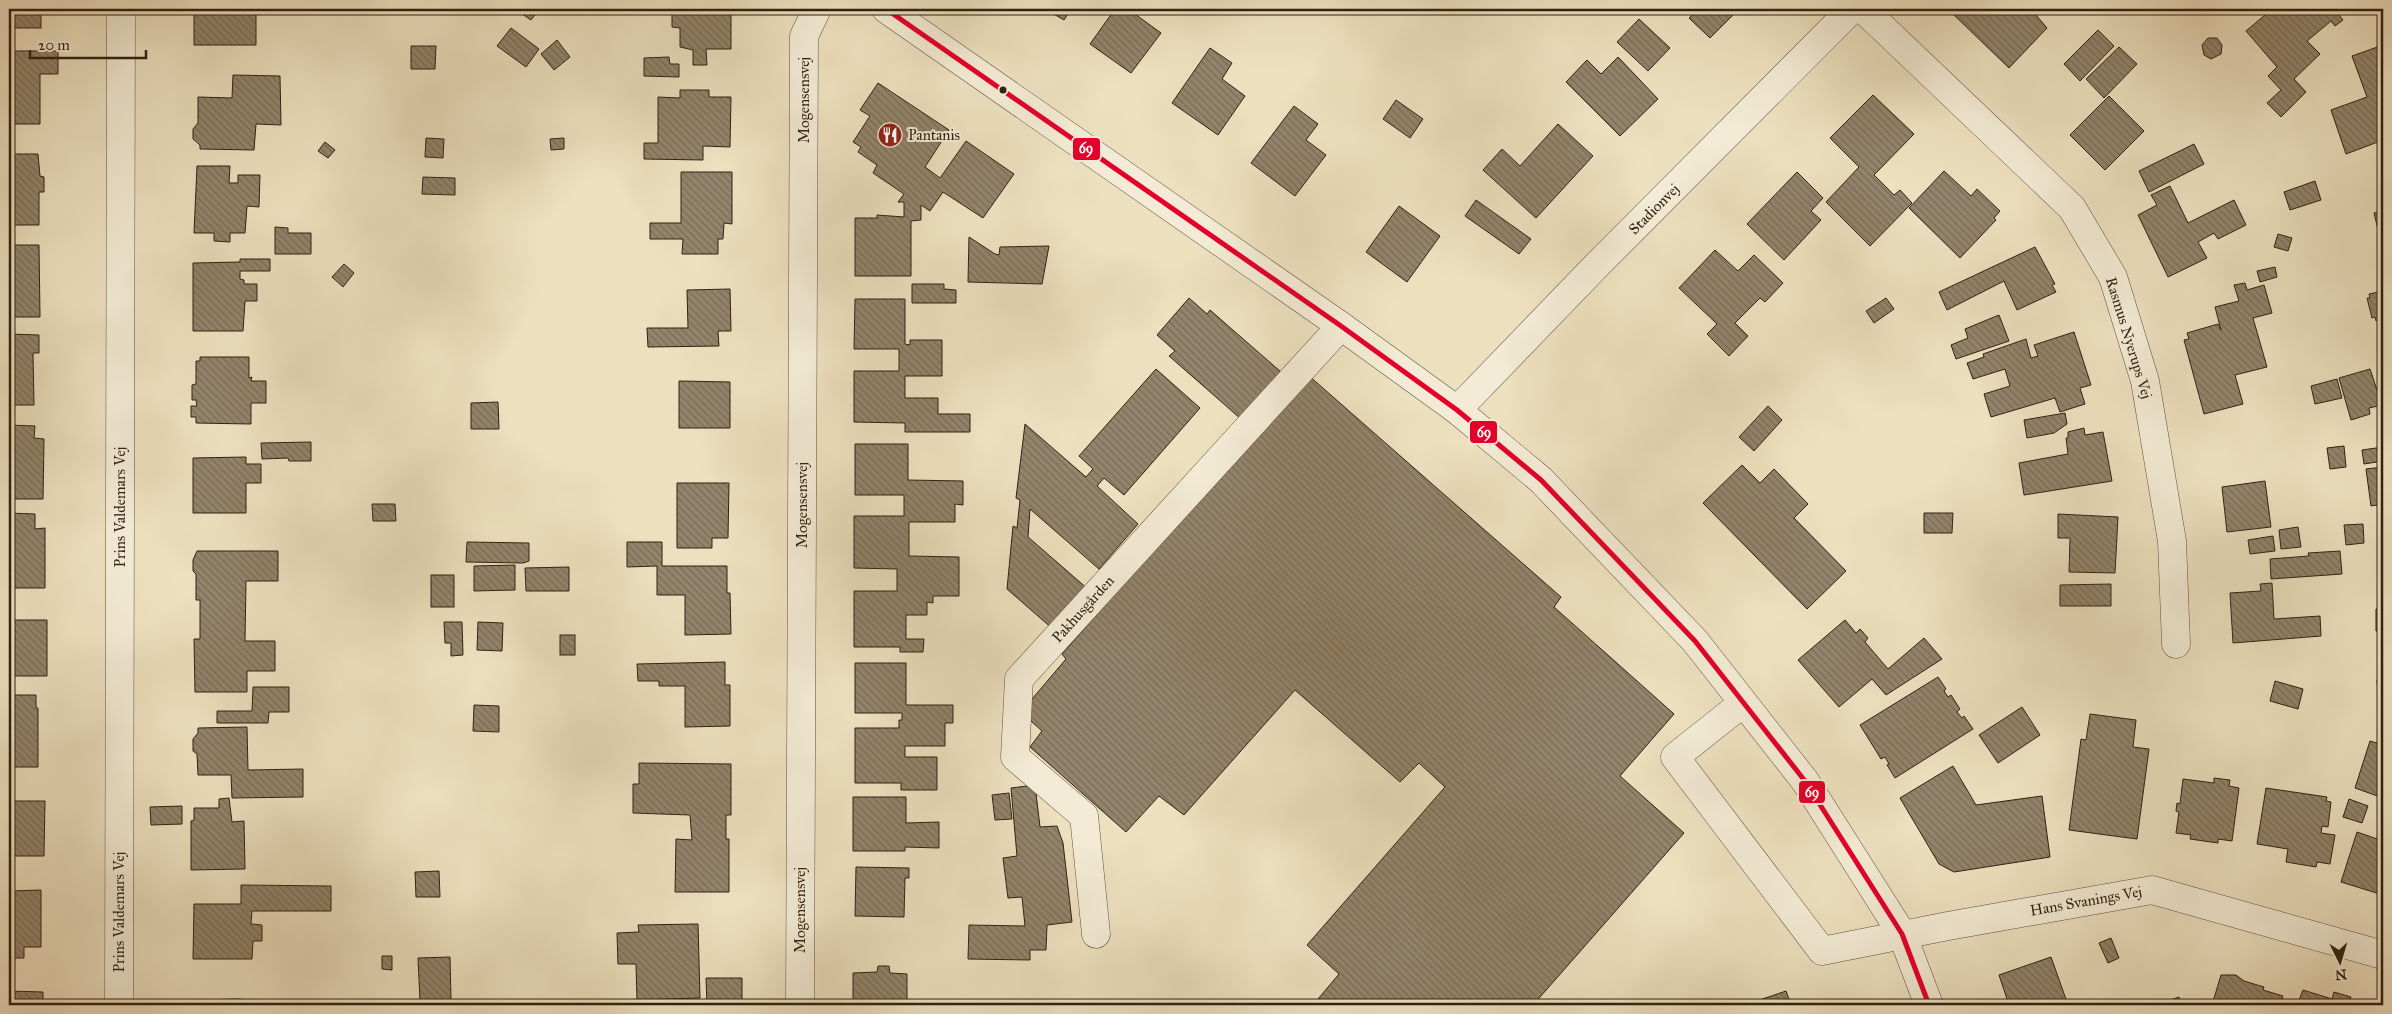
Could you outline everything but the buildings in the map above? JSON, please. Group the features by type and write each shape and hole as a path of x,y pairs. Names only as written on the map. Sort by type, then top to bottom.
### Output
{"street":[{"name":"Prins Valdemars Vej","path":"119,1005 121,9"},
{"name":"Mogensensvej","path":"800,1005 804,36 817,9"},
{"path":"886,9 1341,326 1457,410 1541,480 1695,642 1805,781 1902,934 1929,1005"},
{"name":"Stadionvej","path":"1457,410 1605,257 1852,9"},
{"name":"Rasmus Nyerups Vej","path":"1863,9 2072,208 2113,277 2145,380 2172,541 2176,644"},
{"name":"Pakhusgården","path":"1096,934 1084,816 1015,757 1019,679 1341,326"},
{"name":"Hans Svanings Vej","path":"1743,703 1675,757 1822,951 1902,934 2152,890 2383,955"}],"transit line":[{"name":"69","path":"886,9 1341,326 1457,410 1541,480 1695,641 1805,781 1902,934 1929,1005"}],"place":[{"name":"Pantanis","path":"890,135"}]}
